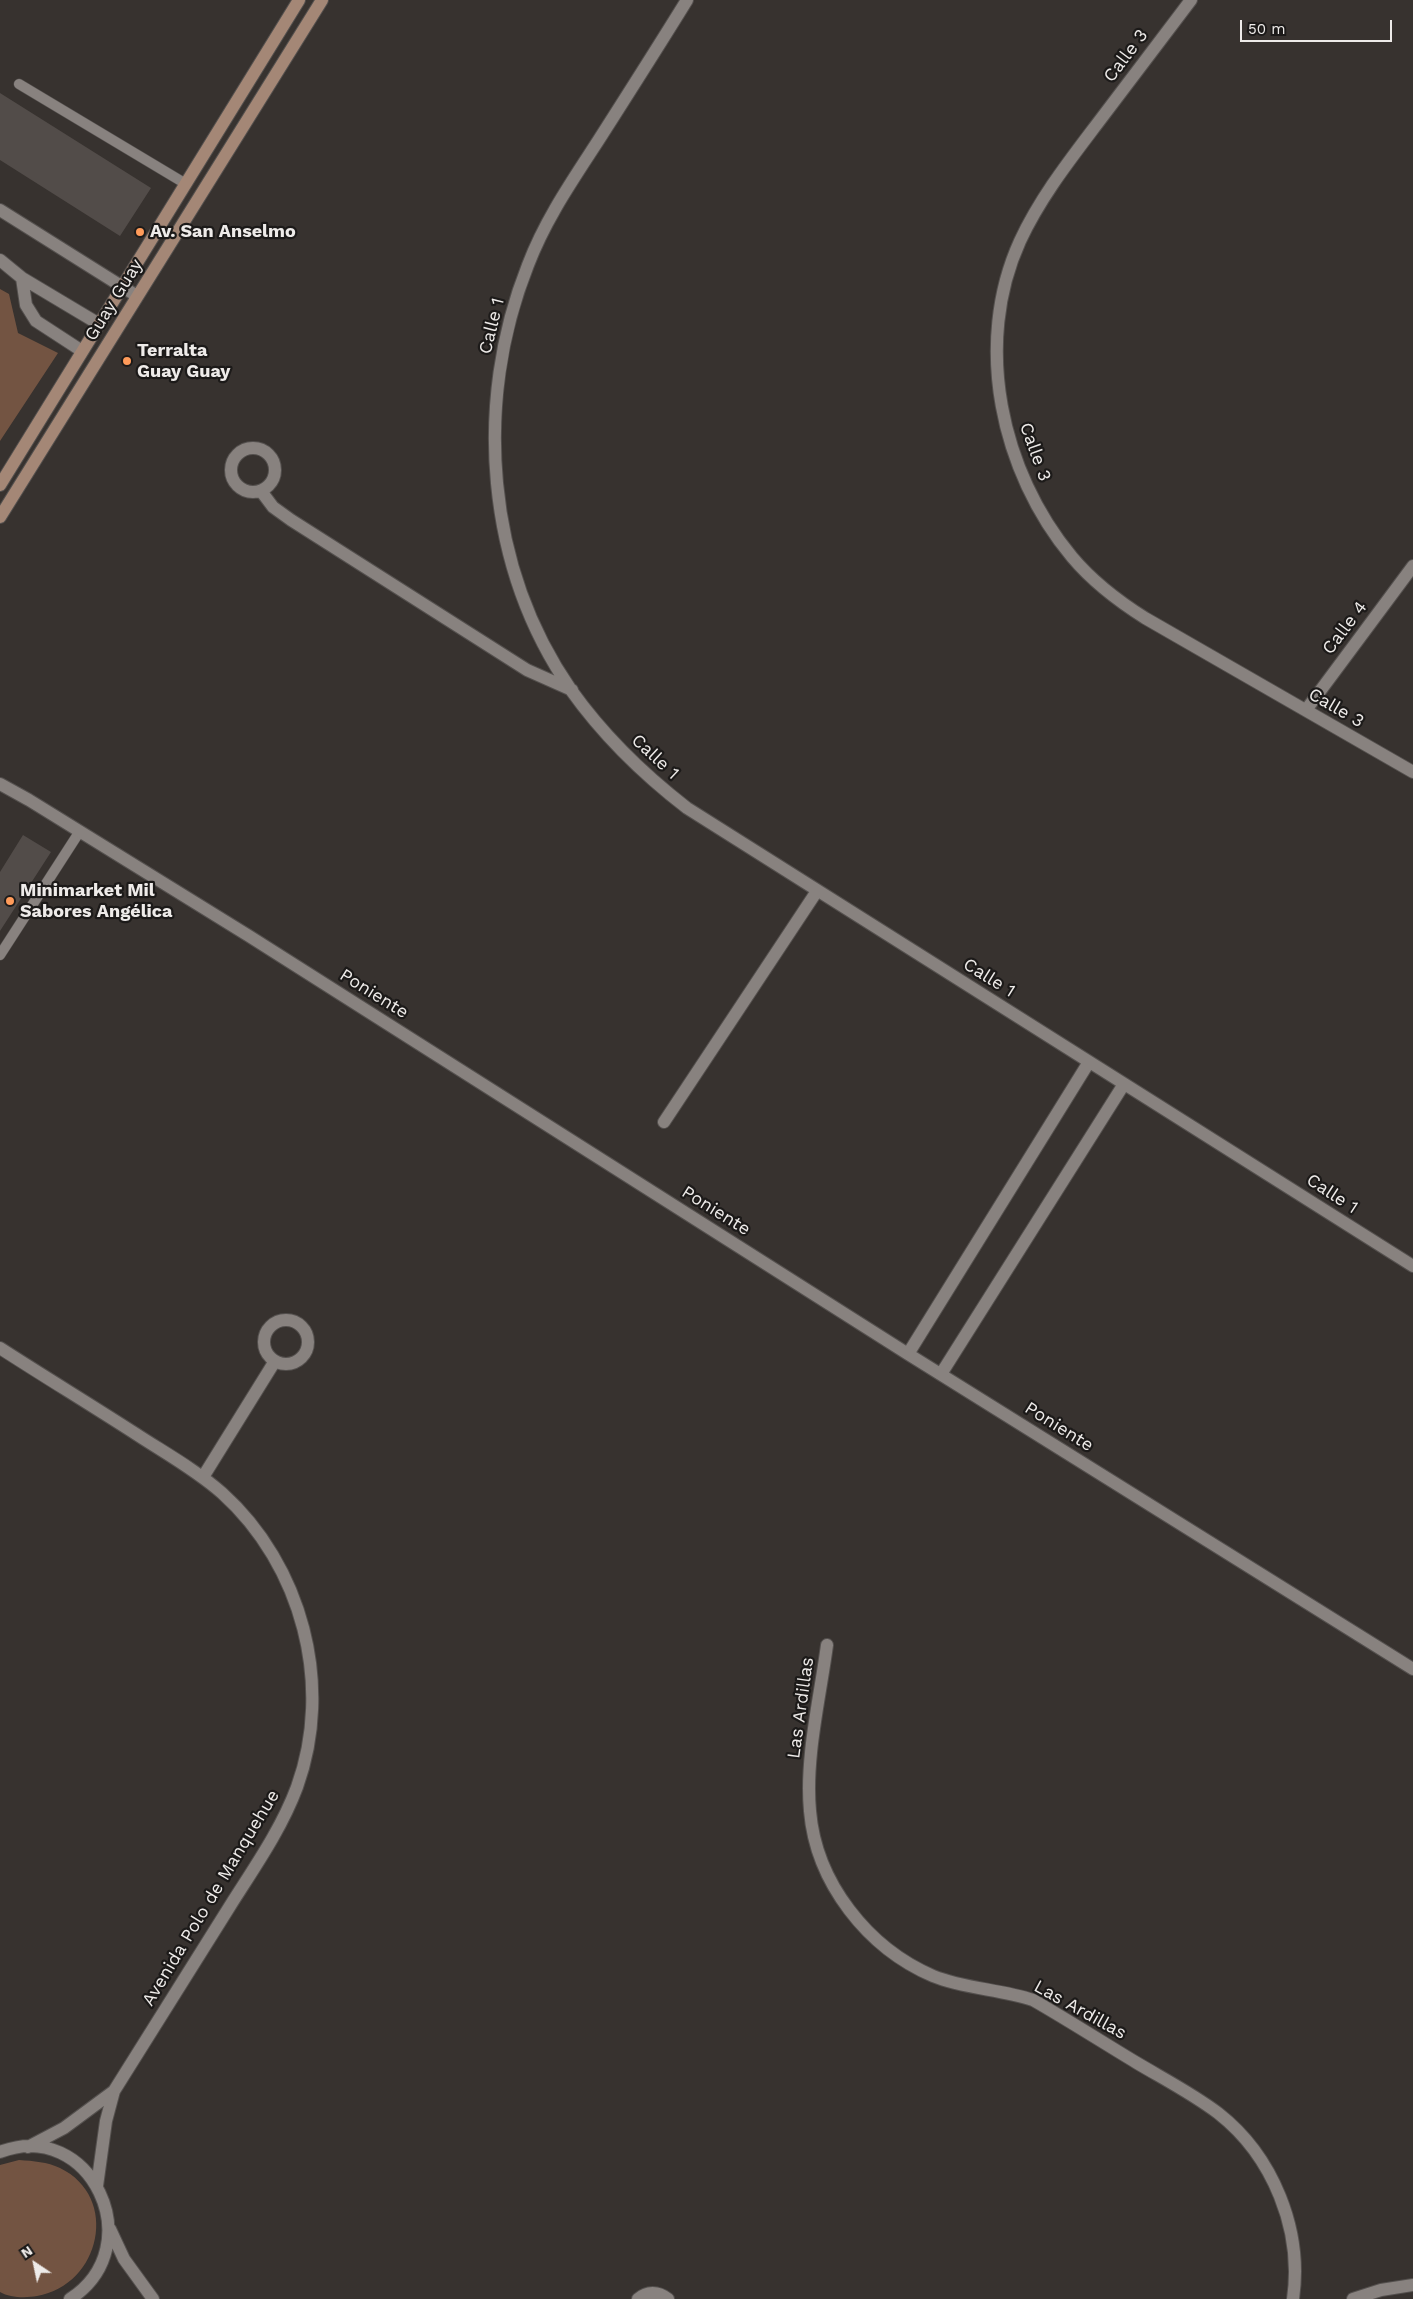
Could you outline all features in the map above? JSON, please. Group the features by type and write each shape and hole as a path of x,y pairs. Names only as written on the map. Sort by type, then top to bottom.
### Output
{"street":[{"name":"Guay Guay","path":"0,485 299,0"},
{"name":"Guay Guay","path":"0,517 322,0"},
{"name":"Calle 1","path":"687,0 543,230 516,298 501,360 494,422 495,456 507,543 515,572 533,620 550,656 572,690 627,756 665,791 710,824 1413,1266"},
{"name":"Calle 3","path":"1191,0 1052,184 1025,230 1012,260 1002,304 998,353 1000,399 1017,462 1036,503 1060,542 1090,576 1107,591 1145,618 1413,772"},
{"path":"192,209 192,196 186,184 205,180 215,171"},
{"path":"0,210 137,296"},
{"path":"0,260 22,278 48,291 99,324"},
{"path":"22,278 26,305 36,321 82,351"},
{"name":"Calle 1","path":"261,491 273,508 308,531 527,670 572,690"},
{"name":"Calle 4","path":"1306,710 1413,566"},
{"name":"Poniente","path":"0,784 80,831 249,936 908,1354 1413,1669"},
{"path":"664,1122 817,891"},
{"path":"908,1354 1089,1062"},
{"path":"941,1374 1124,1084"},
{"name":"Avenida Polo de Manquehue","path":"0,1348 203,1477 223,1494 254,1527 284,1576 302,1624 312,1675 311,1726 303,1768 286,1812 261,1856 114,2091 106,2122 97,2186"},
{"path":"203,1477 275,1361"},
{"name":"Las Ardillas","path":"827,1645 812,1753 810,1813 819,1852 833,1885 844,1903 866,1931 918,1968 961,1985 1007,1993 1033,2000 1202,2102 1231,2124 1261,2160 1281,2197 1287,2216 1294,2257 1293,2299"},
{"name":"Avenida Polo de Manquehue","path":"28,2147 64,2128 114,2091"},
{"path":"0,2152 28,2147 48,2150 71,2160 81,2167 97,2186 107,2206 110,2228 108,2246 102,2264 80,2293 70,2299"},
{"path":"110,2228 124,2259 153,2299"},
{"path":"1353,2299 1381,2290 1413,2285"},
{"path":"638,2299 651,2292 663,2295 668,2299"}],"lane":[{"path":"19,84 186,184"},
{"path":"0,955 80,831"}],"shaded area":[{"path":"0,289 9,294 18,333 58,353 0,441"},
{"path":"19,2160 55,2166 79,2181 91,2199 96,2218 95,2239 88,2258 76,2275 59,2289 28,2297 13,2296 0,2292 0,2165"}],"building":[{"path":"0,93 151,188 120,236 0,160"},
{"name":"Minimarket Mil Sabores Angélica","path":"23,835 51,852 0,931 0,872"}],"place":[{"name":"Av. San Anselmo","path":"140,232"},
{"name":"Terralta Guay Guay","path":"127,361"},
{"name":"Minimarket Mil Sabores Angélica","path":"10,901"}]}
